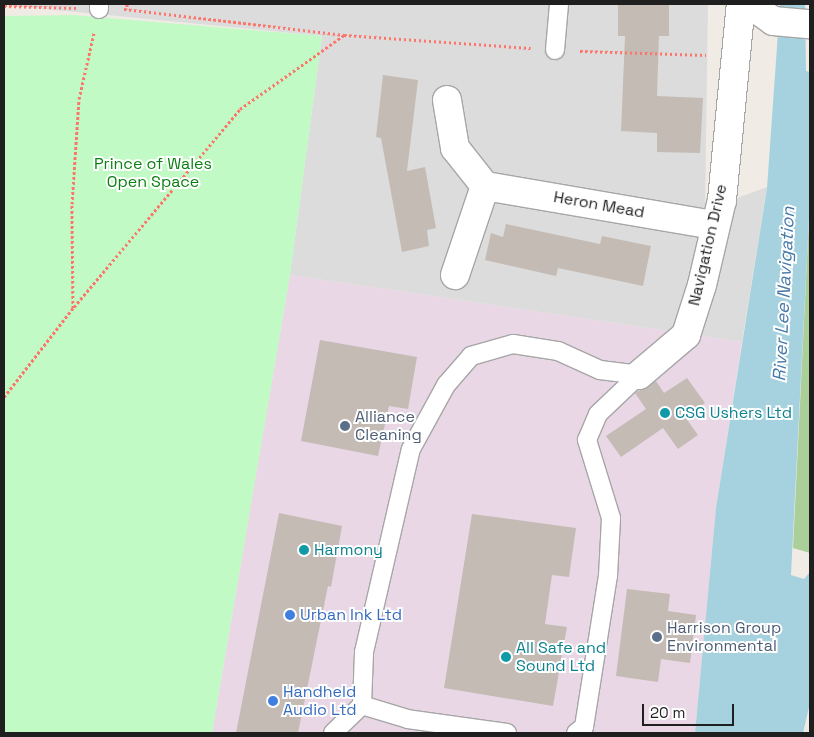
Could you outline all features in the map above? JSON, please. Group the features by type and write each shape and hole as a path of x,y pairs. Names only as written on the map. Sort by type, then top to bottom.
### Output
{"street":[{"name":"Navigation Drive","path":"639,375 686,335 702,285 713,225 722,200 741,4"},
{"path":"749,4 773,21 810,24"},
{"path":"447,100 455,148 485,186 456,275"},
{"name":"Heron Mead","path":"485,186 713,225"}],"lane":[{"path":"555,50 559,4"},
{"path":"333,733 362,705 364,652 410,449 446,385 470,356 513,344 558,351 600,370 639,375"},
{"path":"576,733 584,728 608,576 611,518 587,440 598,414 639,375"},
{"path":"362,705 408,719 507,733"}],"path":[{"path":"127,4 127,9"},
{"path":"4,6 127,9 344,35 240,108 73,308 4,397"},
{"path":"73,308 72,204 79,99 99,7"}],"shaded area":[{"path":"708,4 705,210 767,187 742,342 290,275 322,36 4,5"},
{"path":"290,275 742,342 716,508 695,733 212,733"}],"green space":[{"name":"Prince of Wales Open Space","path":"73,15 322,36 290,275 212,733 4,733 4,16"},
{"path":"810,198 810,553 793,548"}],"water":[{"name":"River Lee Navigation","path":"780,4 805,4 806,71 810,72 810,198 791,575 804,579 810,572 810,703 803,733 695,733 716,508 767,188"}],"building":[{"path":"618,4 669,4 669,36 659,36 657,96 703,98 700,153 657,152 657,133 621,131 625,36 618,36"},
{"path":"383,75 418,80 407,171 425,167 436,228 427,230 429,246 402,252 381,138 376,137"},
{"path":"506,224 600,244 602,236 651,246 643,286 558,268 556,276 485,260 491,233 503,237"},
{"path":"320,340 417,357 408,409 389,406 378,456 301,441"},
{"name":"CSG Ushers Ltd","path":"687,378 705,403 685,417 698,435 678,449 663,428 621,457 606,436 646,409 635,393 656,381 664,393"},
{"path":"279,513 342,526 331,587 328,586 298,733 236,733"},
{"path":"472,514 576,528 569,577 552,575 545,624 567,627 553,706 444,688"},
{"name":"Harrison Group Environmental","path":"627,589 670,594 668,611 696,615 690,663 661,659 658,682 616,676"}],"place":[{"name":"CSG Ushers Ltd","path":"665,413"},
{"name":"Alliance Cleaning","path":"345,426"},
{"name":"Harmony","path":"304,550"},
{"name":"Urban Ink Ltd","path":"290,615"},
{"name":"Harrison Group Environmental","path":"657,637"},
{"name":"All Safe and Sound Ltd","path":"506,657"},
{"name":"Handheld Audio Ltd","path":"273,701"}]}
